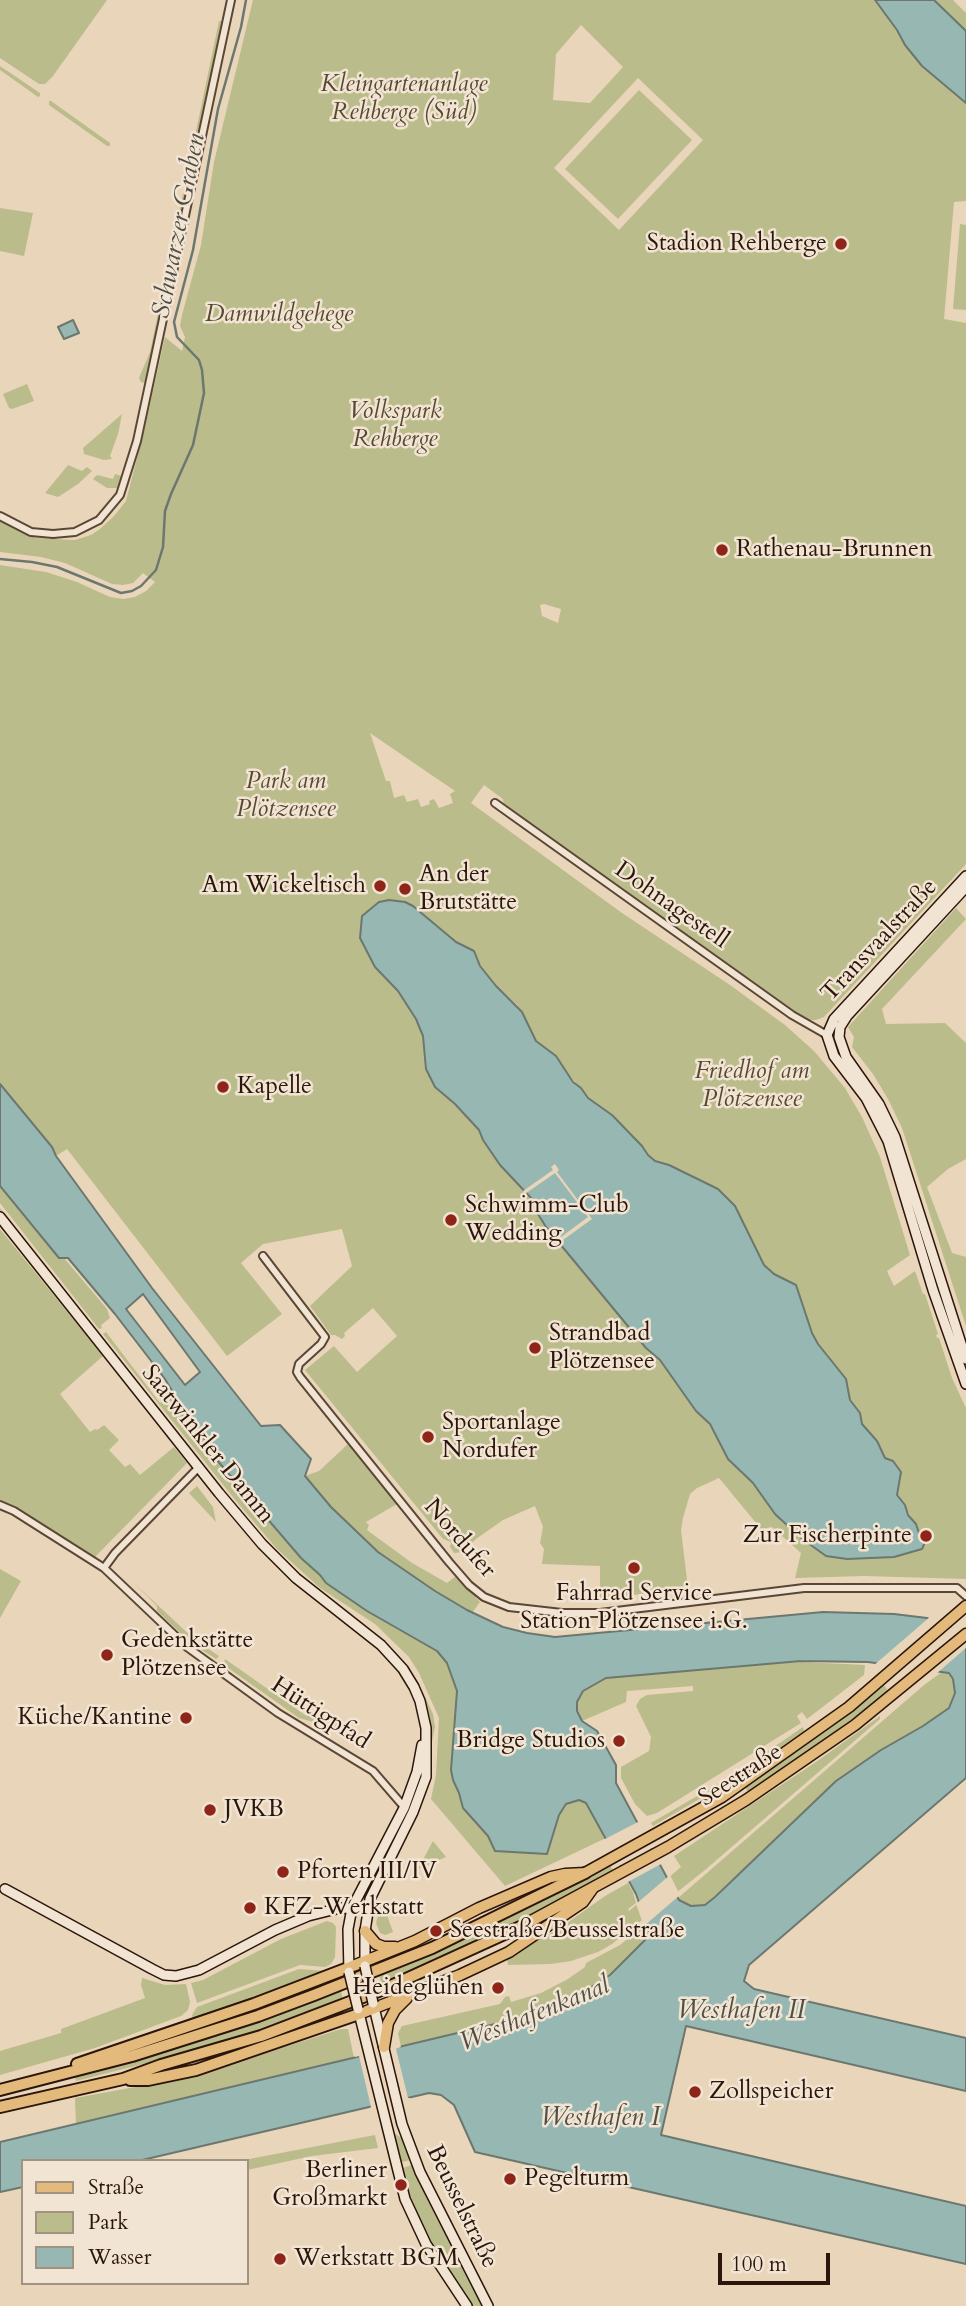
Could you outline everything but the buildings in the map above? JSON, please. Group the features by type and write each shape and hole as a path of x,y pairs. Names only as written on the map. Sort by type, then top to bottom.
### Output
{"highway":[{"path":"0,2090 132,2056 359,1978 432,1948 585,1873"},
{"path":"0,2107 123,2079 261,2036 419,1974 520,1927"},
{"path":"56,2076 69,2067 348,1970"},
{"path":"123,2079 148,2080 197,2070 359,2012"}],"main road":[{"name":"Transvaalstraße","path":"827,1035 835,1017 966,876"},
{"name":"Transvaalstraße","path":"839,1037 840,1027 847,1016 966,887"},
{"name":"Dohnagestell","path":"827,1035 839,1037"},
{"path":"827,1035 834,1056 866,1098 888,1141 933,1290 966,1384"},
{"path":"839,1037 843,1052 879,1104 895,1137 966,1359"},
{"name":"Saatwinkler Damm","path":"0,1217 272,1555 307,1587 375,1639 407,1675 419,1716 422,1739 409,1810 373,1889 368,1909 365,1964 374,2006"},
{"name":"Seestraße","path":"348,1970 531,1886 559,1875 585,1873 722,1797 849,1707 963,1609"},
{"name":"Seestraße","path":"520,1927 668,1847 746,1800 855,1725 966,1634"},
{"name":"Saatwinkler Damm","path":"359,2012 348,1970 348,1928 352,1908 409,1810"},
{"path":"2,1887 152,1969 164,1975 176,1976 200,1970 293,1922 340,1908 368,1909"},
{"path":"359,2012 416,1992 509,1952 583,1902 593,1888"},
{"path":"365,1931 371,1940 379,1945 402,1947"},
{"path":"384,2048 386,2028 391,2017 405,2000 416,1992"},
{"name":"Beusselstraße","path":"374,2006 402,2124 422,2179 488,2306"},
{"name":"Beusselstraße","path":"359,2012 401,2185 415,2223 440,2267 467,2306"},
{"name":"Beusselstraße","path":"387,2127 402,2124"}],"street":[{"path":"0,516 31,532 75,532 99,520 120,495 140,430 231,0"},
{"name":"Dohnagestell","path":"495,803 805,1024 827,1035"},
{"name":"Nordufer","path":"263,1256 325,1337 299,1364 297,1373 449,1562 469,1585 484,1597 509,1607 562,1613 600,1612 804,1588 957,1588 966,1597"},
{"path":"104,1568 115,1553 199,1467"},
{"name":"Hüttigpfad","path":"0,1505 14,1511 104,1568 187,1647 278,1713 373,1771 409,1810"}],"green space":[{"path":"0,0 107,0 53,76 45,84 39,84 0,58"},
{"path":"253,0 953,0 966,13 966,201 954,202 944,319 966,323 966,864 824,1017 808,1020 504,807 503,799 484,785 471,803 622,913 785,1025 814,1051 845,1088 880,1157 910,1255 887,1271 894,1286 915,1271 925,1294 937,1338 966,1408 966,1579 864,1576 795,1578 801,1553 772,1527 761,1529 719,1478 690,1494 683,1518 681,1530 688,1588 600,1602 600,1566 542,1564 544,1549 540,1543 543,1527 535,1506 503,1520 463,1552 454,1553 450,1547 451,1542 443,1539 305,1370 334,1346 357,1372 397,1336 373,1308 344,1333 342,1339 331,1335 310,1306 352,1266 342,1229 263,1244 241,1263 282,1314 227,1356 67,1149 56,1156 52,1146 0,1084 0,565 46,572 110,597 123,599 135,597 155,582 143,573 133,583 112,584 65,563 0,552 0,521 36,538 75,540 100,529 126,501 165,337 182,351 185,337 180,326 201,245 214,162","holes":["581,25 623,67 590,103 553,100 556,54","638,78 703,140 619,230 554,168","540,605 561,609 558,623 542,616","370,733 455,791 450,794 453,803 439,808 434,799 429,801 430,804 421,807 418,799 407,802 404,795 394,798 390,781 386,781","389,900 413,906 456,942 474,951 480,966 496,986 517,1005 536,1041 549,1050 588,1098 612,1115 648,1155 655,1161 718,1189 735,1206 764,1265 774,1274 796,1285 801,1306 818,1344 849,1390 850,1400 860,1413 862,1424 877,1441 885,1458 889,1459 899,1485 898,1498 916,1524 922,1542 914,1552 894,1557 834,1558 801,1538 775,1514 753,1483 728,1459 709,1424 696,1411 660,1360 646,1348 546,1227 532,1200 500,1165 479,1130 426,1069 423,1036 416,1019 398,991 375,967"]},
{"path":"219,21 222,21 146,383 141,382 139,378 150,352"},
{"path":"0,66 40,93 40,96 0,70"},
{"path":"639,90 692,140 618,219 565,169"},
{"path":"49,101 110,143 110,146 49,105"},
{"path":"0,208 33,213 24,256 0,251"},
{"path":"960,224 966,225 966,310 953,309"},
{"path":"27,384 34,401 9,408 3,394"},
{"path":"122,414 110,456 112,459 104,460 84,454 83,448"},
{"path":"68,465 82,471 87,467 92,471 58,497 45,493"},
{"path":"115,474 122,476 117,488 107,488 93,479 97,475 113,479"},
{"path":"956,908 966,919 882,1009 886,1024 945,1023 966,1043 966,1159 948,1169 927,1187 952,1253 966,1257 966,1326 902,1128 873,1074 852,1047 854,1037 848,1027"},
{"path":"0,1186 59,1258 64,1258 107,1309 110,1318 101,1325 102,1328 99,1329 0,1203"},
{"path":"0,1208 96,1330 0,1210"},
{"path":"0,1229 103,1356 60,1394 90,1432 104,1425 119,1440 109,1450 125,1467 130,1464 140,1475 174,1447 187,1463 95,1557 18,1508 0,1501"},
{"path":"106,1332 160,1403 170,1397 191,1427 196,1427 216,1459 286,1542 326,1583 367,1611 437,1651 447,1663 457,1691 451,1770 453,1780 463,1808 488,1836 495,1850 547,1854 559,1815 567,1803 579,1800 586,1803 606,1838 505,1886 431,1799 436,1775 439,1718 409,1657 375,1624 320,1588 277,1549 103,1334"},
{"path":"348,1444 397,1504 366,1522 369,1525 367,1530 412,1563 447,1583 456,1576 480,1602 472,1613 378,1552 331,1507 305,1476 319,1471"},
{"path":"197,1486 213,1507 216,1522 189,1493"},
{"path":"0,1569 21,1581 0,1618"},
{"path":"133,1582 195,1640 219,1656 216,1659 191,1643 157,1611 157,1606"},
{"path":"225,1659 305,1715 347,1726 349,1729 345,1731 299,1718 224,1665"},
{"path":"801,1662 865,1665 864,1675 807,1719 802,1712 797,1716 801,1723 657,1813 647,1816 635,1804 621,1778 621,1767 649,1751 651,1737 636,1706 640,1699 647,1695 693,1691 693,1686 627,1691 626,1702 582,1721 577,1711 577,1702 583,1691 606,1678"},
{"path":"942,1672 950,1673 955,1685 953,1701 949,1708 836,1781 705,1905 691,1906 679,1900 678,1898"},
{"path":"883,1684 889,1692 787,1767 748,1792 745,1787 819,1735"},
{"path":"420,1690 433,1714 435,1727 431,1746 428,1714"},
{"path":"880,1716 880,1719 705,1870 612,1944 571,1961 508,1965 507,1959 510,1956 560,1928 628,1883 636,1903 629,1911 681,1867 674,1856"},
{"path":"803,1727 804,1731 744,1773 653,1826 651,1823 733,1775"},
{"path":"433,1841 446,1857 418,1869"},
{"path":"610,1865 614,1872 505,1929 382,1985 379,1975 512,1915"},
{"path":"382,1901 393,1932 385,1935 380,1933 376,1923"},
{"path":"327,1921 336,1927 335,1957 331,1964 325,1967 300,1965 197,2003 191,1983 203,1980 281,1939"},
{"path":"647,1923 648,1937 620,1967 571,2000 518,2020 401,2047 398,2033 402,2026 500,2004 509,1996 511,2002 541,1993 568,1979 585,1967 586,1963 620,1945"},
{"path":"299,1969 327,1971 193,2019 192,2015 197,2007"},
{"path":"142,1978 165,1985 186,1984 190,2002 188,2010 181,2016 95,2048 0,2075 0,2051 61,2033 61,2029 145,1998"},
{"path":"341,1990 343,2000 275,2025 175,2056 76,2081 75,2077 145,2057"},
{"path":"348,2029 354,2058 76,2125 75,2098 190,2077"},
{"path":"394,2133 403,2139 410,2160 399,2163"},
{"path":"375,2135 378,2148 312,2156 248,2170 248,2159"},
{"path":"412,2165 483,2306 472,2306 423,2230 400,2169"}],"water":[{"path":"875,0 934,0 966,31 966,103 922,66"},
{"path":"73,320 79,333 64,339 58,327"},
{"path":"389,900 413,906 456,942 474,951 480,966 522,1012 536,1041 556,1056 573,1082 588,1098 612,1115 648,1155 655,1161 718,1189 735,1206 764,1265 774,1274 796,1285 812,1333 846,1379 850,1400 860,1413 862,1424 877,1441 885,1458 893,1461 901,1472 897,1495 916,1524 922,1542 925,1542 922,1549 894,1557 847,1559 826,1556 775,1514 753,1483 728,1459 710,1424 696,1411 660,1360 646,1348 546,1227 533,1206 532,1199 500,1165 479,1130 435,1087 426,1069 423,1036 416,1019 398,991 375,967 360,938 362,916 379,902"},
{"path":"0,1084 52,1147 152,1288 261,1426 280,1425 311,1459 305,1476 331,1507 378,1552 467,1610 503,1627 555,1637 823,1612 927,1618 966,1635 966,1778 749,1965 744,1981 754,1989 966,2038 966,2091 686,2026 661,2135 966,2206 966,2264 475,2152 454,2105 441,2095 429,2093 147,2159 21,2159 21,2187 0,2192 0,2142 533,2015 571,2000 610,1975 648,1937 649,1931 636,1894 586,1803 579,1800 566,1804 559,1815 547,1854 495,1851 488,1836 463,1808 453,1780 451,1770 457,1691 447,1663 437,1651 367,1611 326,1583 301,1558 216,1459 216,1455 196,1428 191,1427 170,1397 174,1394 165,1379 115,1314 68,1258 59,1258 0,1186","holes":["143,1294 200,1372 185,1385 126,1309","801,1661 868,1662 949,1673 953,1679 955,1693 949,1708 836,1781 705,1905 691,1906 679,1900 616,1783 616,1765 597,1731 582,1721 577,1711 577,1702 583,1691 606,1678"]}],"pier":[{"path":"555,1164 559,1170 557,1172 592,1219 559,1243 557,1240 588,1217 555,1173 525,1194 523,1191 553,1170 551,1167"},
{"path":"931,1616 945,1626 966,1631 966,1648 936,1674 873,1666"},
{"path":"640,1821 654,1847 617,1867 603,1840"},
{"path":"655,1848 663,1863 626,1883 618,1868"},
{"path":"670,1875 680,1895 644,1926 636,1904"},
{"path":"400,2044 401,2047 396,2049 411,2101 369,2110 371,2107 359,2056 354,2055"}],"waterway":[{"name":"Schwarzer Graben","path":"0,559 57,567 121,593 141,586 156,570 163,547 165,511 193,445 204,393 199,360 177,337 174,322 193,250 218,109 246,0"}],"place":[{"name":"Stadion Rehberge","path":"841,244"},
{"name":"Rathenau-Brunnen","path":"722,550"},
{"name":"Am Wickeltisch","path":"380,886"},
{"name":"An der Brutstätte","path":"405,889"},
{"name":"Kapelle","path":"223,1087"},
{"name":"Schwimm-Club Wedding","path":"451,1220"},
{"name":"Strandbad Plötzensee","path":"535,1348"},
{"name":"Sportanlage Nordufer","path":"428,1437"},
{"name":"Zur Fischerpinte","path":"926,1536"},
{"name":"Fahrrad Service Station Plötzensee i.G.","path":"634,1568"},
{"name":"Gedenkstätte Plötzensee","path":"107,1655"},
{"name":"Küche/Kantine","path":"186,1718"},
{"name":"Bridge Studios","path":"619,1741"},
{"name":"JVKB","path":"210,1810"},
{"name":"Pforten III/IV","path":"283,1872"},
{"name":"KFZ-Werkstatt","path":"250,1908"},
{"name":"Seestraße/Beusselstraße","path":"436,1931"},
{"name":"Heideglühen","path":"498,1988"},
{"name":"Zollspeicher","path":"695,2092"},
{"name":"Pegelturm","path":"510,2179"},
{"name":"Berliner Großmarkt","path":"401,2185"},
{"name":"Werkstatt BGM","path":"280,2259"}],"park label":[{"name":"Kleingartenanlage Rehberge (Süd)","path":"404,99"},
{"name":"Damwildgehege","path":"279,315"},
{"name":"Volkspark Rehberge","path":"396,426"},
{"name":"Park am Plötzensee","path":"286,796"},
{"name":"Friedhof am Plötzensee","path":"752,1086"}],"water label":[{"name":"Westhafen II","path":"741,2012"},
{"name":"Westhafenkanal","path":"535,2015"},
{"name":"Westhafen I","path":"600,2119"}]}
